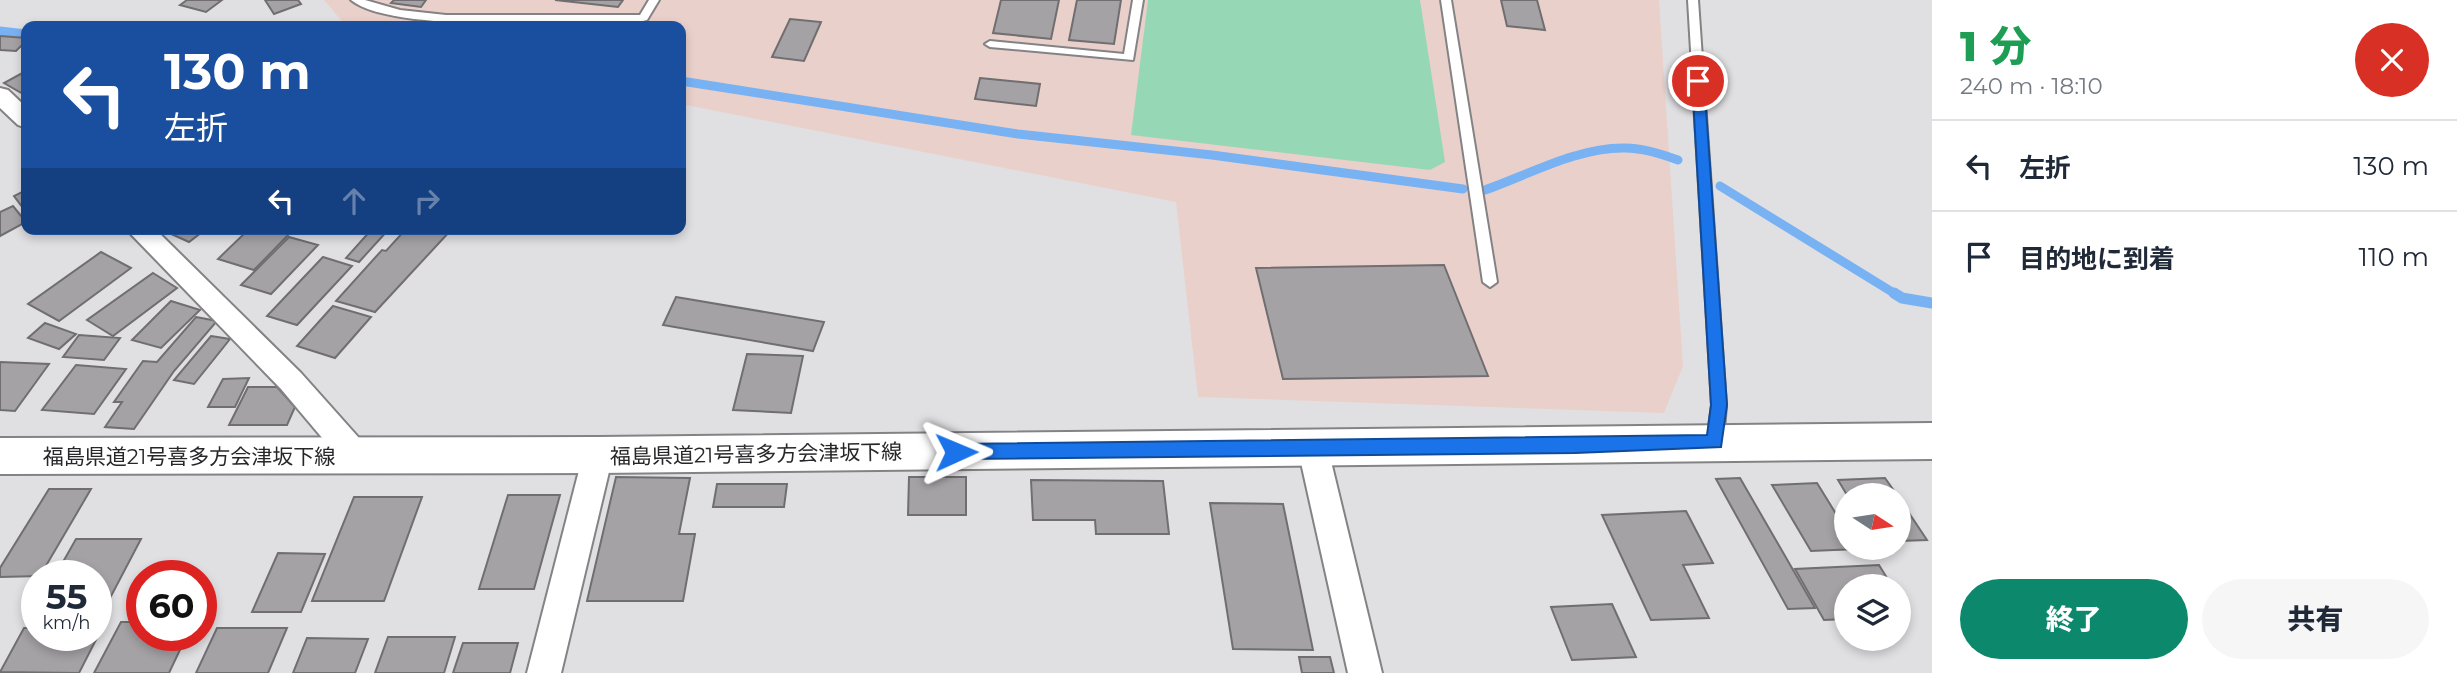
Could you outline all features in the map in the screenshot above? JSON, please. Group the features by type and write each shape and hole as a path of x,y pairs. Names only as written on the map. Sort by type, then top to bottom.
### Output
{"main road":[{"name":"福島県道21号喜多方会津坂下線","path":"0,456 598,455 1932,441"}],"street":[{"path":"0,95 21,115"},
{"path":"145,235 291,380 356,456"},
{"path":"1313,449 1365,673"},
{"path":"544,673 598,455"}],"lane":[{"path":"356,0 374,9 433,18 527,21 643,18 654,0"},
{"path":"990,44 1129,58 1138,0"},
{"path":"1446,0 1490,282"},
{"path":"1693,0 1719,405 1715,442"}],"shaded area":[{"path":"324,0 1659,0 1683,366 1664,413 1198,397 1176,202 686,105 686,21 342,21"}],"green space":[{"path":"1148,0 1420,0 1445,162 1430,170 1131,135"}],"building":[{"path":"187,0 222,0 206,12 180,5"},
{"path":"265,0 298,0 301,4 274,14"},
{"path":"394,0 426,0 421,7 391,3"},
{"path":"555,0 623,0 618,7"},
{"path":"1001,0 1059,0 1051,39 993,33"},
{"path":"1077,0 1121,0 1114,44 1069,40"},
{"path":"1501,0 1537,0 1545,30 1507,26"},
{"path":"790,19 821,22 804,61 772,57"},
{"path":"0,36 21,38 21,46 16,51 0,50"},
{"path":"21,74 21,93 4,83"},
{"path":"980,78 1040,84 1036,106 975,99"},
{"path":"21,192 21,205 14,196"},
{"path":"13,206 21,216 21,225 0,236 0,212"},
{"path":"173,235 198,235 189,242"},
{"path":"243,235 288,235 254,270 218,259"},
{"path":"367,235 384,235 359,262 346,258"},
{"path":"401,235 446,235 375,312 336,301 382,250 386,251"},
{"path":"289,237 318,245 271,294 241,285"},
{"path":"101,252 131,268 59,321 28,304"},
{"path":"323,257 352,266 297,325 267,316"},
{"path":"1444,265 1488,376 1283,379 1256,268"},
{"path":"153,273 177,288 113,336 87,320"},
{"path":"676,297 824,322 813,351 663,325"},
{"path":"171,301 200,310 161,348 132,340"},
{"path":"333,306 371,317 335,358 297,346"},
{"path":"196,317 217,321 174,371 134,429 105,427 122,402 114,402 143,361 157,362"},
{"path":"45,323 76,334 59,349 28,338"},
{"path":"79,335 120,338 104,360 63,357"},
{"path":"211,336 230,339 194,384 174,380"},
{"path":"747,354 803,356 791,413 733,410"},
{"path":"0,362 49,364 15,411 0,410"},
{"path":"76,365 126,369 94,414 42,410"},
{"path":"249,378 235,407 208,407 223,379"},
{"path":"248,387 277,387 295,407 287,425 229,425"},
{"path":"616,477 690,478 679,534 695,534 683,601 587,601"},
{"path":"909,477 966,477 966,515 908,515"},
{"path":"1740,478 1815,608 1788,609 1716,479"},
{"path":"1885,478 1889,483 1840,483 1838,480"},
{"path":"1031,480 1163,481 1169,534 1096,534 1095,520 1033,520"},
{"path":"1817,483 1834,511 1834,550 1811,551 1772,485"},
{"path":"717,484 787,484 784,507 713,507"},
{"path":"49,489 91,489 49,560 21,560 21,576 0,577 0,568"},
{"path":"508,495 560,495 534,589 479,589"},
{"path":"354,497 422,497 384,601 312,601"},
{"path":"1210,503 1283,504 1313,650 1233,649"},
{"path":"1686,511 1713,563 1683,565 1709,618 1651,620 1602,515"},
{"path":"1911,516 1927,540 1911,541"},
{"path":"76,539 141,539 130,560 126,560 126,568 112,594 112,560 64,560"},
{"path":"278,553 325,554 301,612 252,612"},
{"path":"1879,565 1885,574 1834,574 1834,620 1824,620 1795,569"},
{"path":"1612,604 1636,657 1572,660 1551,607"},
{"path":"121,622 126,622 126,651 179,651 169,673 94,673 106,651 112,651 112,639"},
{"path":"217,628 287,628 268,673 196,673 206,651 217,651"},
{"path":"21,634 21,651 90,651 79,673 0,672"},
{"path":"388,637 455,637 444,673 375,673"},
{"path":"307,638 368,639 355,673 293,673"},
{"path":"463,643 518,643 510,673 453,673"},
{"path":"1299,657 1330,657 1334,673 1302,673"}],"waterway":[{"path":"0,31 21,33"},
{"path":"686,82 1018,134 1212,155 1463,189"},
{"path":"1485,190 1571,157 1607,149 1638,149 1678,160"},
{"path":"1720,186 1897,295"},
{"path":"1894,293 1902,298 1932,303"}],"route":[{"path":"956,452 1575,446 1715,442 1719,405 1698,81"}]}
